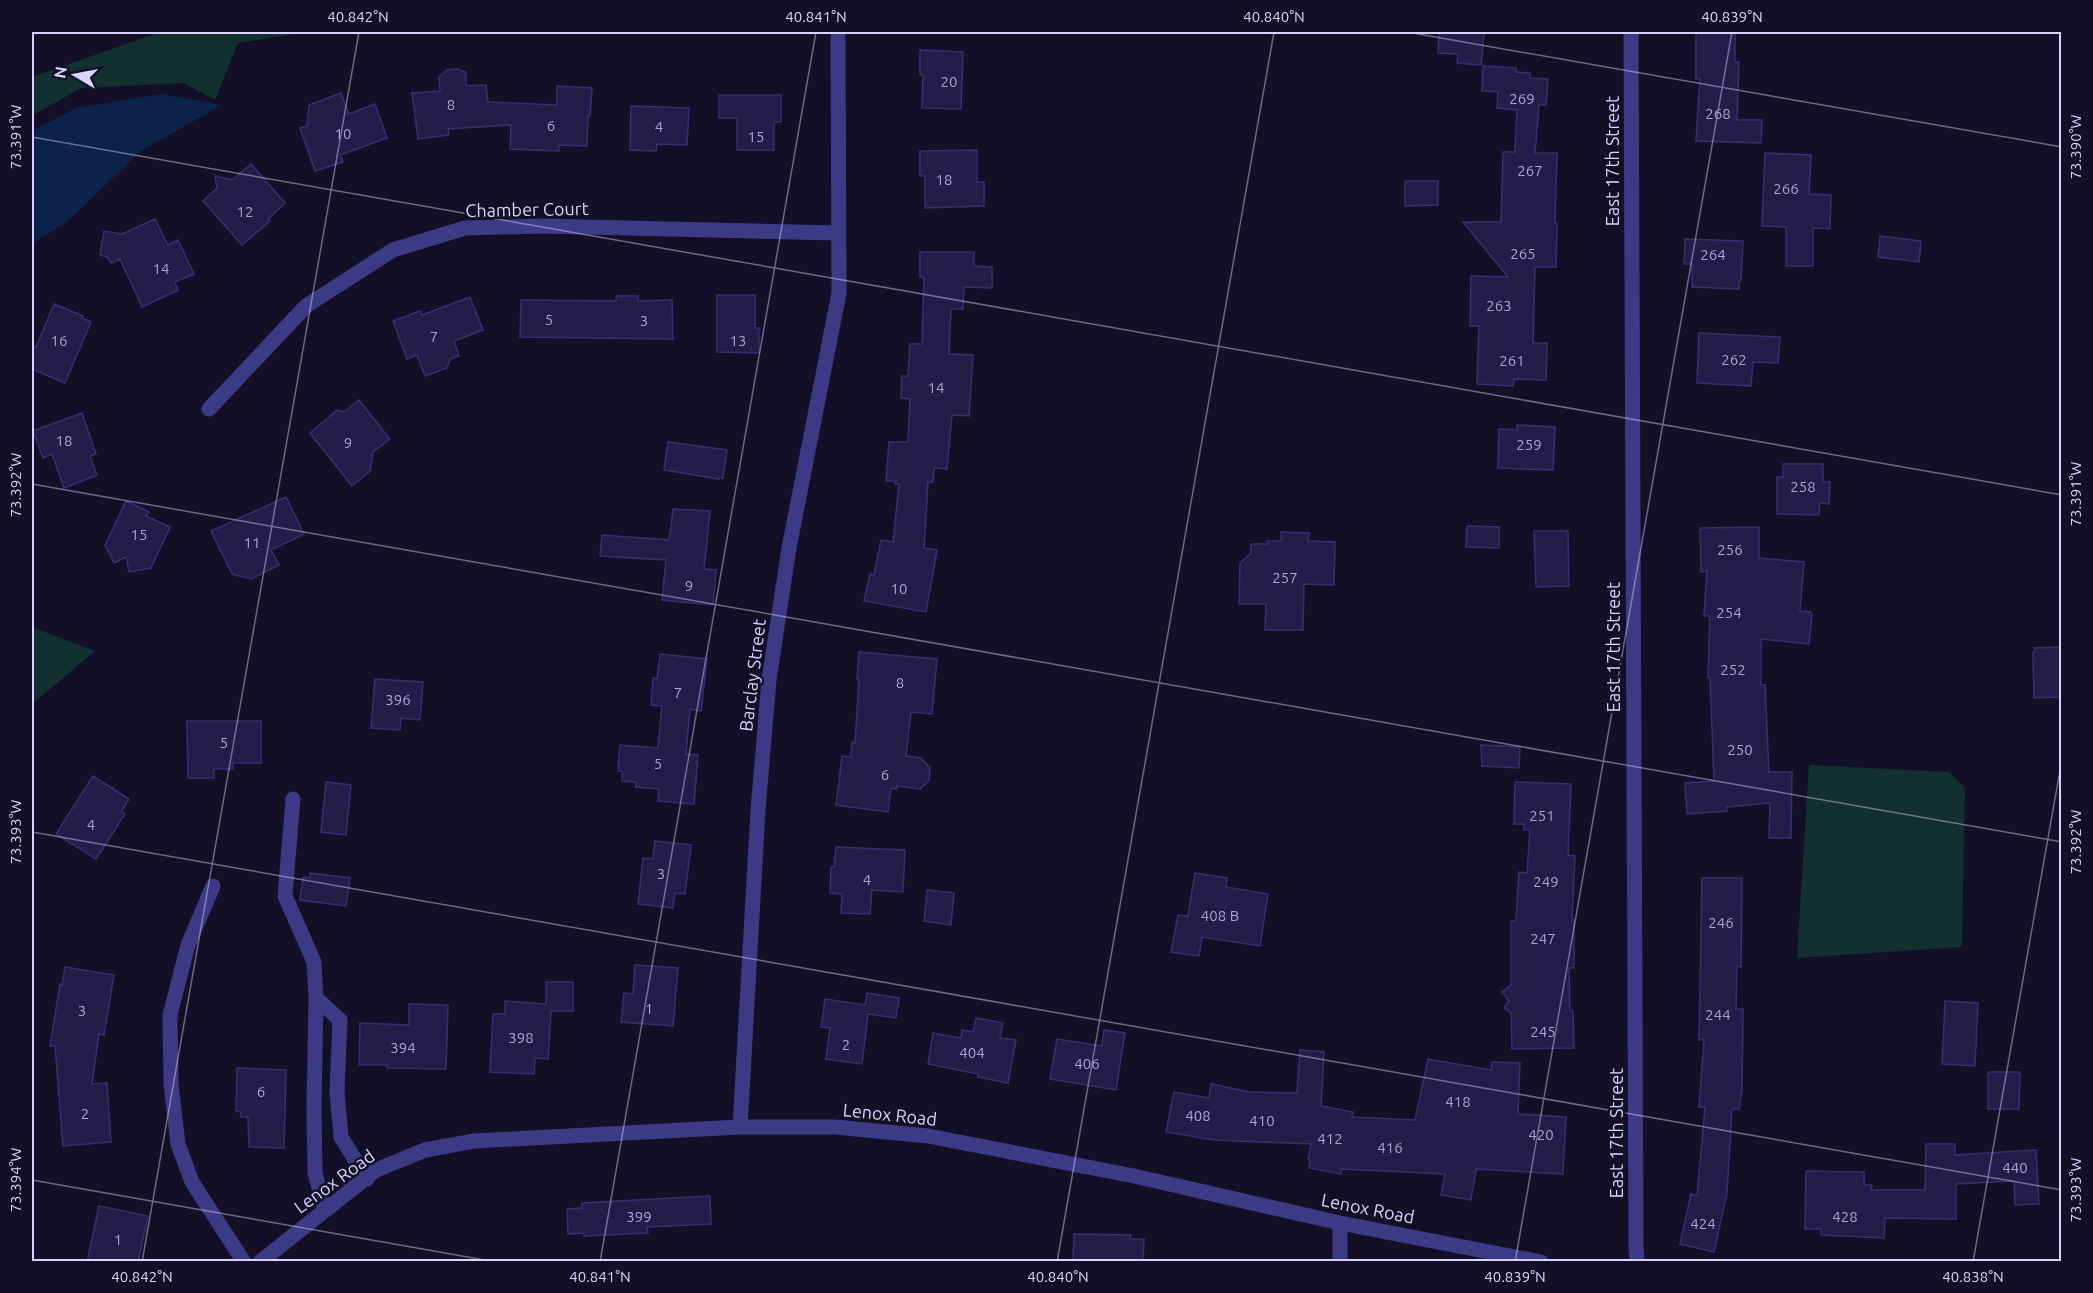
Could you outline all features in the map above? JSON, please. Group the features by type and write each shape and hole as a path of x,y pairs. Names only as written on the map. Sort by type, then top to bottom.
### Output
{"street":[{"name":"Barclay Street","path":"740,1127 758,810 769,680 789,548 838,293 838,32"},
{"name":"East 17th Street","path":"1631,32 1637,1262"},
{"name":"Chamber Court","path":"209,409 306,306 393,250 465,228 542,226 838,233"},
{"path":"293,800 285,896 314,962 316,998 315,1173 325,1210"},
{"path":"213,886 188,945 170,1015 171,1084 178,1144 192,1182 244,1262"},
{"path":"316,998 340,1020 337,1092 341,1137 367,1179"},
{"path":"314,1107 337,1092"},
{"name":"Lenox Road","path":"260,1262 376,1170 425,1150 474,1141 740,1127 835,1127 928,1136 1134,1176 1340,1223 1541,1262"},
{"path":"1340,1223 1340,1262"}],"green space":[{"path":"160,32 307,32 238,43 215,100 183,83 81,88 32,116 32,77"},
{"path":"32,627 95,651 32,704"},
{"path":"1809,765 1949,772 1965,788 1962,947 1797,958"}],"water":[{"path":"161,94 222,105 141,151 67,222 32,244 32,131 76,108"}],"building":[{"path":"1439,32 1484,32 1481,65 1457,63 1458,54 1438,53"},
{"path":"1696,32 1735,32 1735,62 1739,62 1737,120 1762,120 1761,143 1696,141 1700,79 1696,79"},
{"path":"920,50 963,52 961,109 922,108 923,75 920,75"},
{"path":"1483,66 1516,68 1516,72 1530,73 1530,78 1548,79 1546,105 1539,105 1535,153 1557,153 1556,267 1535,267 1533,343 1547,343 1546,380 1514,379 1513,386 1477,384 1479,326 1470,326 1471,276 1508,277 1463,222 1501,222 1503,152 1515,152 1517,110 1497,108 1498,92 1482,91"},
{"path":"457,69 466,72 466,86 486,85 488,102 557,105 557,86 592,88 587,146 559,145 559,151 510,149 511,125 448,129 449,135 418,139 412,93 440,91 439,77 447,70"},
{"path":"341,93 349,114 375,104 387,138 340,155 343,162 315,171 300,128 307,126 309,105"},
{"path":"719,95 781,95 781,122 774,122 774,150 737,150 737,118 719,118"},
{"path":"631,106 689,108 687,145 657,144 656,151 630,150"},
{"path":"977,150 977,182 984,182 984,206 925,208 925,176 920,176 920,151"},
{"path":"1765,153 1811,155 1809,194 1831,195 1830,229 1813,228 1813,266 1786,266 1786,227 1762,226"},
{"path":"251,164 285,203 268,219 270,221 242,245 203,201 217,188 215,176 232,180"},
{"path":"1405,181 1438,181 1438,205 1405,206"},
{"path":"155,219 168,245 178,240 194,274 175,282 178,290 142,307 120,259 111,263 107,257 100,255 104,231 122,234"},
{"path":"1880,236 1921,241 1919,262 1878,257"},
{"path":"1685,239 1743,241 1739,289 1692,287 1692,264 1684,264"},
{"path":"920,252 974,252 974,266 992,267 992,288 964,287 963,309 951,309 949,354 973,355 969,416 952,415 947,469 934,468 933,482 928,482 924,548 937,550 926,612 864,601 870,574 874,575 881,540 893,542 899,484 895,484 896,481 886,481 889,442 908,442 910,399 901,398 902,376 908,376 910,344 922,344 924,277 920,277"},
{"path":"717,295 755,295 755,328 759,328 759,353 717,352"},
{"path":"616,296 638,296 638,301 672,300 673,339 520,337 521,300 616,301"},
{"path":"470,297 483,330 454,341 459,356 450,359 447,368 425,376 417,355 407,359 393,321 420,311 422,315"},
{"path":"54,304 83,316 82,318 91,322 65,383 32,369 32,346 36,347"},
{"path":"1699,333 1780,337 1778,363 1753,362 1751,386 1697,383"},
{"path":"359,400 390,439 373,452 370,471 352,486 310,433 337,410 344,412"},
{"path":"82,413 96,454 90,456 97,475 64,488 52,454 43,458 33,431"},
{"path":"1517,425 1555,427 1553,470 1498,468 1499,429 1517,430"},
{"path":"668,442 727,450 723,478 664,470"},
{"path":"1783,464 1823,464 1823,482 1830,482 1829,504 1820,503 1819,515 1777,514 1777,477 1783,477"},
{"path":"286,497 304,534 271,550 279,565 251,579 232,574 211,531"},
{"path":"126,501 149,512 146,516 170,527 151,568 129,572 126,557 114,563 105,545"},
{"path":"673,509 710,511 704,569 716,570 713,605 662,600 666,560 600,556 602,535 669,540"},
{"path":"1467,526 1499,527 1499,548 1466,547"},
{"path":"1759,527 1759,558 1804,562 1800,611 1811,612 1812,615 1809,644 1761,639 1761,685 1765,685 1769,772 1792,772 1791,838 1769,838 1770,803 1727,807 1727,811 1687,814 1685,783 1714,781 1710,678 1708,678 1710,616 1704,616 1707,571 1701,572 1700,528"},
{"path":"1534,531 1568,531 1569,586 1536,587"},
{"path":"1281,532 1309,533 1308,541 1335,542 1334,585 1304,584 1303,630 1265,630 1266,604 1239,604 1240,563 1251,553 1251,544 1281,541"},
{"path":"2061,647 2061,697 2034,698 2034,648"},
{"path":"859,652 937,659 932,714 911,712 906,756 921,758 930,768 929,781 920,789 897,786 897,789 891,788 888,812 836,805 842,756 851,757 852,742 855,743"},
{"path":"660,654 707,659 701,711 690,709 686,754 698,755 694,804 658,801 659,789 636,787 636,782 622,781 622,771 618,771 620,745 658,748 662,706 651,705 653,678 657,679"},
{"path":"375,679 423,682 420,720 401,718 400,730 371,728"},
{"path":"187,721 261,721 261,763 233,763 233,769 214,769 214,778 188,778"},
{"path":"1481,745 1520,747 1519,768 1482,766"},
{"path":"93,776 129,799 121,812 125,814 96,859 56,834"},
{"path":"326,782 351,785 346,835 321,832"},
{"path":"1515,782 1571,784 1568,855 1575,856 1572,920 1574,920 1574,968 1569,968 1574,1048 1512,1049 1511,1013 1504,1008 1509,1001 1502,992 1511,985 1511,921 1516,921 1519,872 1527,873 1530,830 1524,830 1524,824 1514,824"},
{"path":"655,841 691,845 685,894 675,893 673,908 638,904 643,858 653,859"},
{"path":"836,847 905,850 903,892 872,890 870,914 841,913 842,894 830,893 831,867 834,867"},
{"path":"310,873 350,878 346,906 300,900 303,877 310,878"},
{"path":"1195,873 1227,878 1226,887 1268,894 1260,946 1202,937 1199,956 1171,952 1178,915 1188,916"},
{"path":"1702,878 1742,878 1741,967 1737,966 1736,1009 1743,1009 1742,1091 1739,1109 1732,1109 1727,1193 1714,1252 1680,1244 1691,1194 1697,1196 1705,1107 1699,1107 1704,1040 1699,1040"},
{"path":"927,890 954,893 951,925 924,921"},
{"path":"635,965 678,968 673,1026 621,1022 624,993 633,994"},
{"path":"65,967 114,975 104,1035 99,1034 92,1084 107,1083 111,1142 63,1146 55,1046 50,1046"},
{"path":"546,982 573,982 573,1011 551,1011 548,1059 535,1058 534,1074 490,1072 493,1014 505,1014 505,1001 546,1004"},
{"path":"867,993 899,998 896,1018 868,1014 862,1064 826,1059 830,1028 821,1027 825,999 865,1005"},
{"path":"1945,1001 1978,1003 1975,1066 1942,1064"},
{"path":"409,1004 448,1005 446,1069 359,1065 360,1023 409,1025"},
{"path":"976,1018 1003,1023 1000,1038 1016,1040 1008,1083 978,1077 978,1074 928,1064 933,1033 961,1038 962,1030 973,1032"},
{"path":"1104,1030 1125,1033 1116,1090 1050,1079 1057,1039 1102,1046"},
{"path":"1300,1050 1324,1052 1321,1106 1353,1112 1352,1117 1415,1120 1428,1059 1491,1070 1492,1062 1520,1063 1518,1114 1566,1117 1563,1174 1476,1169 1471,1200 1441,1195 1445,1174 1342,1169 1341,1174 1309,1168 1311,1144 1214,1140 1166,1132 1174,1092 1209,1098 1211,1084 1249,1092 1297,1093"},
{"path":"237,1068 286,1070 284,1148 249,1147 248,1117 241,1117 241,1112 236,1111"},
{"path":"1988,1072 2020,1072 2019,1109 1988,1109"},
{"path":"1926,1144 1955,1144 1955,1155 2036,1150 2039,1204 2015,1205 2014,1181 1956,1184 1956,1219 1885,1218 1884,1238 1821,1235 1821,1229 1805,1229 1806,1171 1864,1172 1864,1185 1872,1185 1871,1190 1925,1190"},
{"path":"710,1196 711,1224 647,1227 648,1233 584,1236 584,1233 568,1234 567,1209 582,1208 582,1203"},
{"path":"99,1206 148,1216 138,1262 87,1262"},
{"path":"1074,1234 1131,1235 1130,1239 1144,1239 1143,1262 1073,1262"}]}
